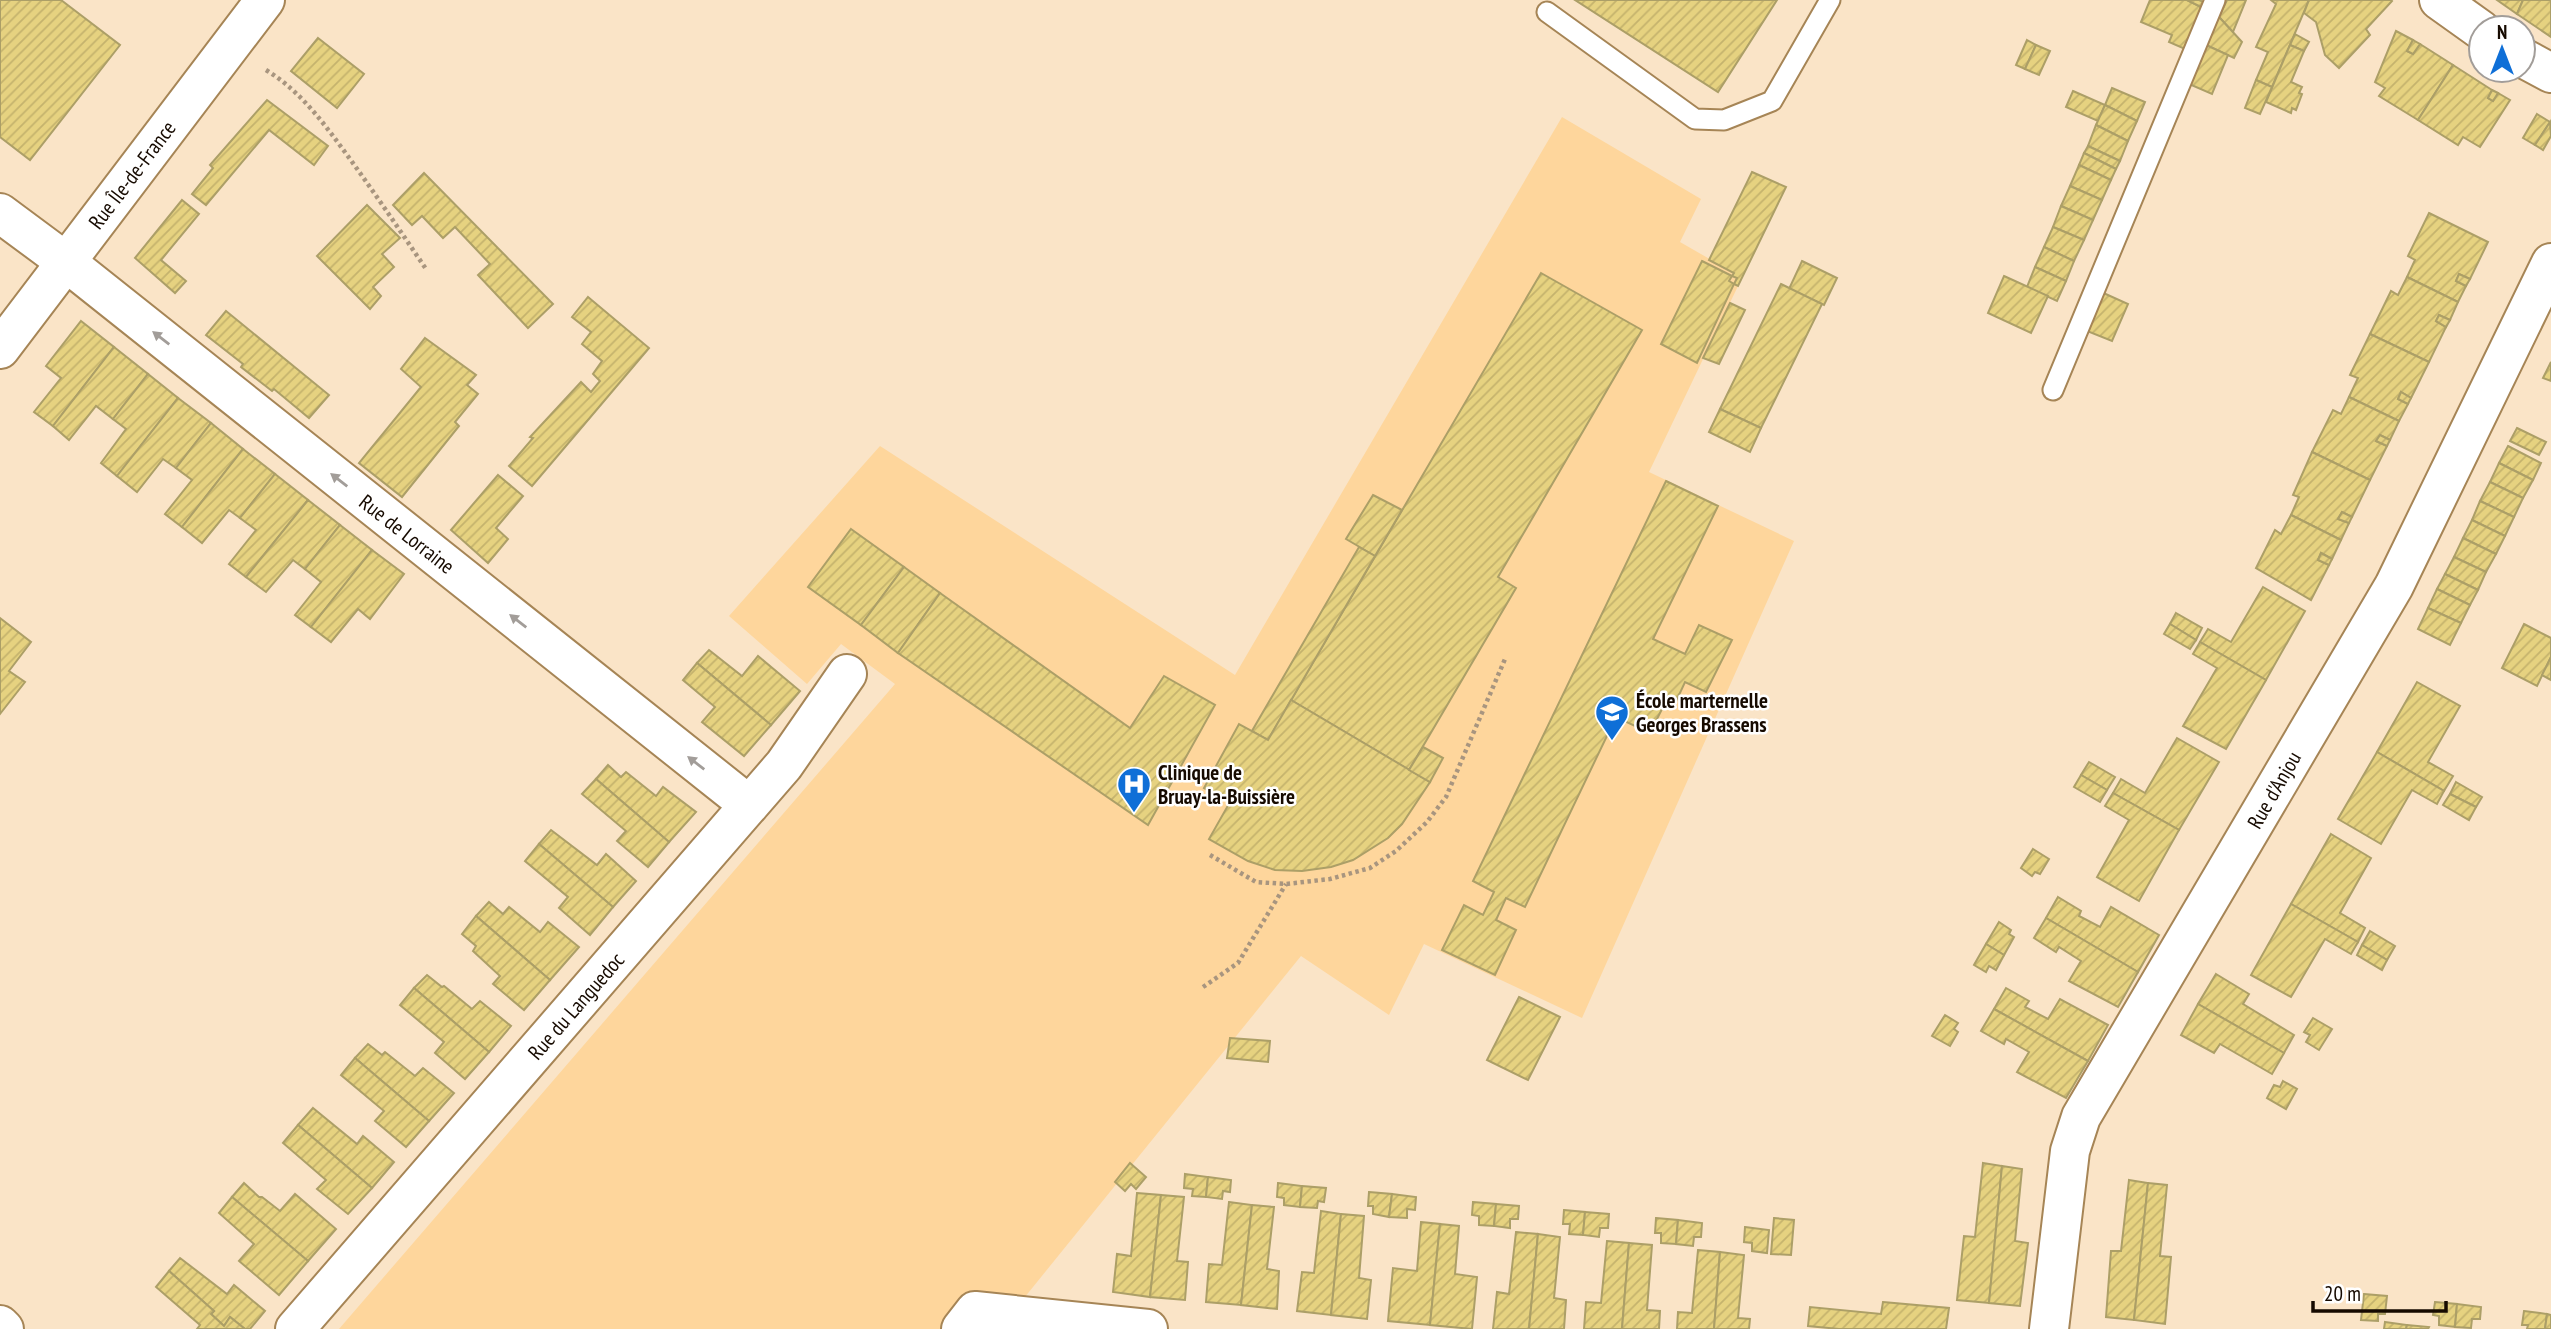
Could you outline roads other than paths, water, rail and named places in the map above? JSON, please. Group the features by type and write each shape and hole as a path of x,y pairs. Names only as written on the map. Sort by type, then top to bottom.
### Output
{"street":[{"name":"Rue Île-de-France","path":"0,349 265,0"},
{"path":"2439,0 2467,20"},
{"name":"Rue de Lorraine","path":"0,213 66,262 749,805"},
{"name":"Rue d'Anjou","path":"2049,1329 2070,1151 2081,1118 2394,586 2551,263"},
{"name":"Rue du Languedoc","path":"295,1329 784,765 847,674"},
{"path":"968,1320 1148,1329"},
{"path":"0,1325 4,1329"}],"lane":[{"path":"1547,12 1695,119 1724,120 1772,101 1830,0"},
{"path":"2053,390 2215,0"}],"place":[{"name":"École marternelle Georges Brassens","path":"1612,742"},
{"name":"Clinique de Bruay-la-Buissière","path":"1134,814"}]}
